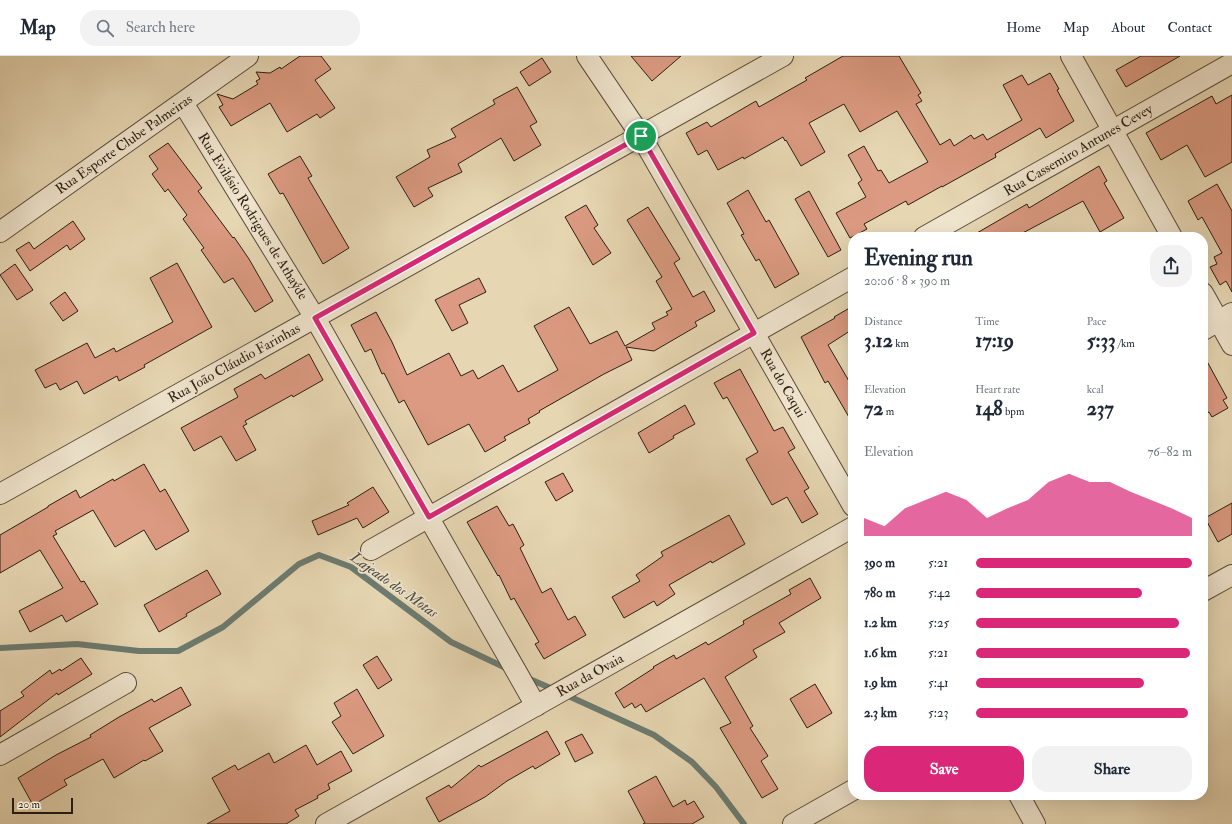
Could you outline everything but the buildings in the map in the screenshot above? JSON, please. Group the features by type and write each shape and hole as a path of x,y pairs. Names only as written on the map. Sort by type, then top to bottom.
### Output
{"street":[{"name":"Rua Esporte Clube Palmeiras","path":"0,232 248,56"},
{"name":"Rua do Caqui","path":"587,56 641,136 848,497"},
{"name":"Rua João Cláudio Farinhas","path":"0,494 783,56"},
{"path":"1071,56 1169,232"},
{"name":"Rua Cassemiro Antunes Cevey","path":"933,232 1232,63"},
{"name":"Rua Evilásio Rodrigues de Athaýde","path":"183,103 315,318 525,686 540,703"},
{"path":"372,550 848,280"},
{"path":"1208,302 1232,345"},
{"name":"Rua da Ovaia","path":"326,824 848,530"},
{"path":"1208,588 1232,575"},
{"path":"0,755 126,683"},
{"path":"793,824 848,793"},
{"path":"1021,800 1035,824"}],"waterway":[{"name":"Lajeado dos Motas","path":"0,648 77,644 139,651 178,651 223,627 299,564 319,555 351,567 451,642 508,669"},
{"name":"Lajeado dos Motas","path":"525,677 555,690"},
{"name":"Lajeado dos Motas","path":"564,694 654,735 692,762 716,787 744,824"}],"route":[{"path":"641,136 754,333 429,517 315,318 641,136"}]}
